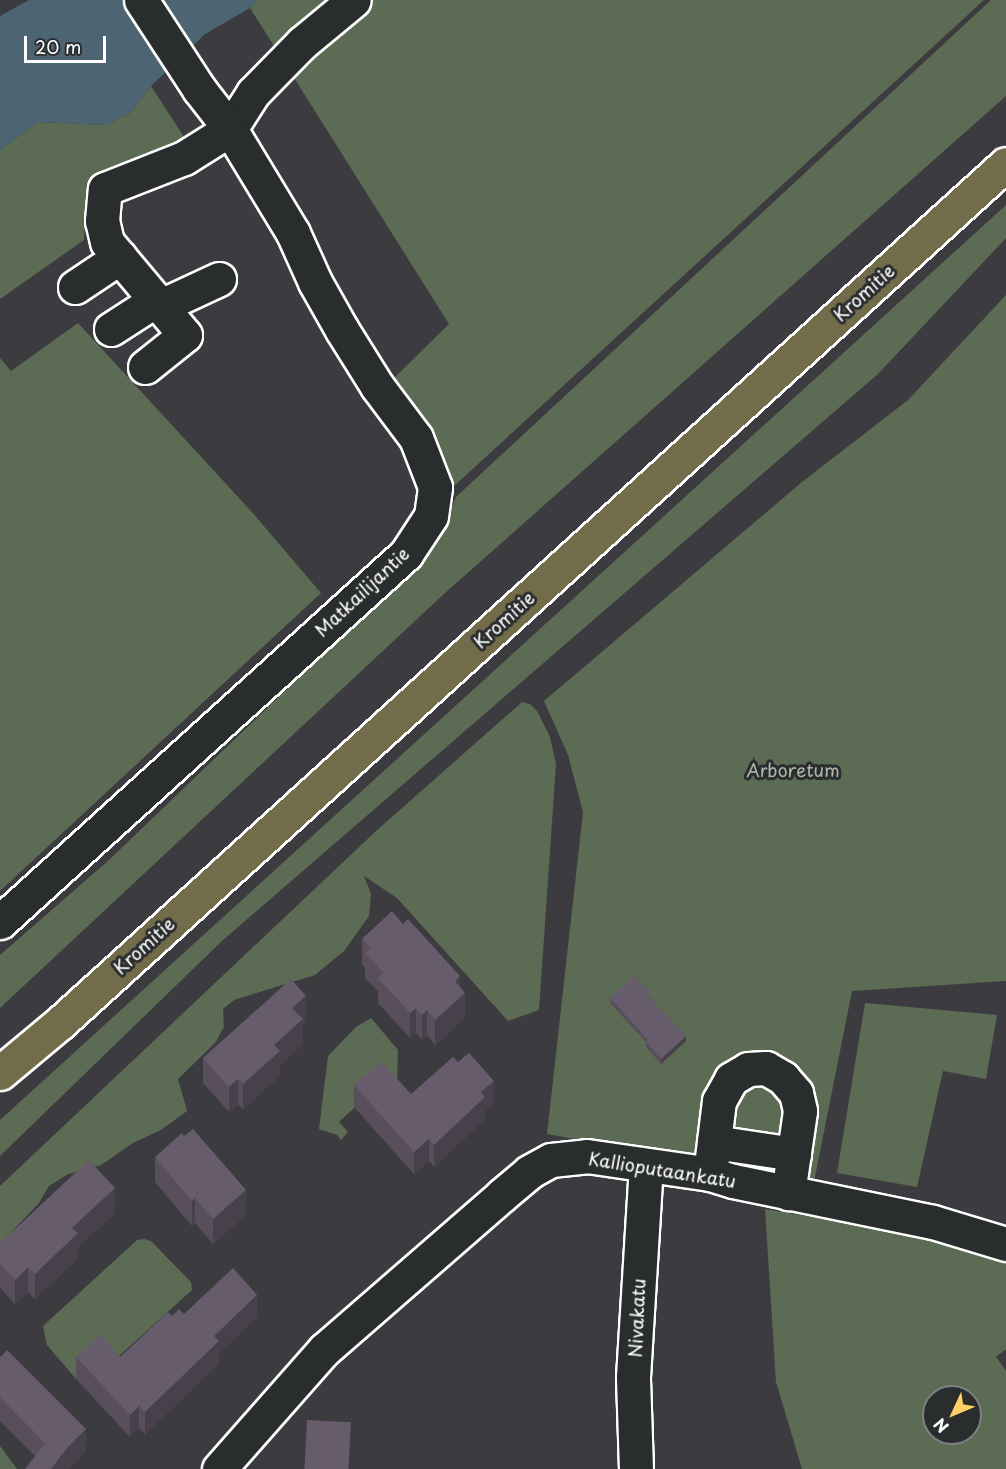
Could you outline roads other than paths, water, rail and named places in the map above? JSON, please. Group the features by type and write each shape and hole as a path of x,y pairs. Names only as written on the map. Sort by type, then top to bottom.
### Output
{"main road":[{"name":"Kromitie","path":"0,1073 62,1022 1006,164"}],"street":[{"name":"Matkailijantie","path":"0,922 406,554 431,516 435,487 416,438 377,386 342,330 315,282 293,233 230,129 199,89 141,0"},
{"path":"145,367 185,335 107,242 102,221 105,189 184,158 230,129 253,93 302,44 354,0"},
{"path":"75,287 120,257"},
{"path":"111,329 158,303 219,279"},
{"path":"710,1174 719,1101 731,1079 748,1069 766,1068 783,1078 796,1093 800,1111 789,1193"},
{"path":"714,1142 794,1154"},
{"name":"Kallioputaankatu","path":"219,1469 324,1350 529,1172 551,1160 587,1156 710,1174 789,1193 933,1222 1006,1245"},
{"name":"Nivakatu","path":"636,1469 633,1377 645,1166"}],"water":[{"path":"29,0 257,0 250,8 205,34 151,86 129,114 106,125 38,122 0,150 0,16"}],"park label":[{"name":"Arboretum","path":"793,770"}]}
